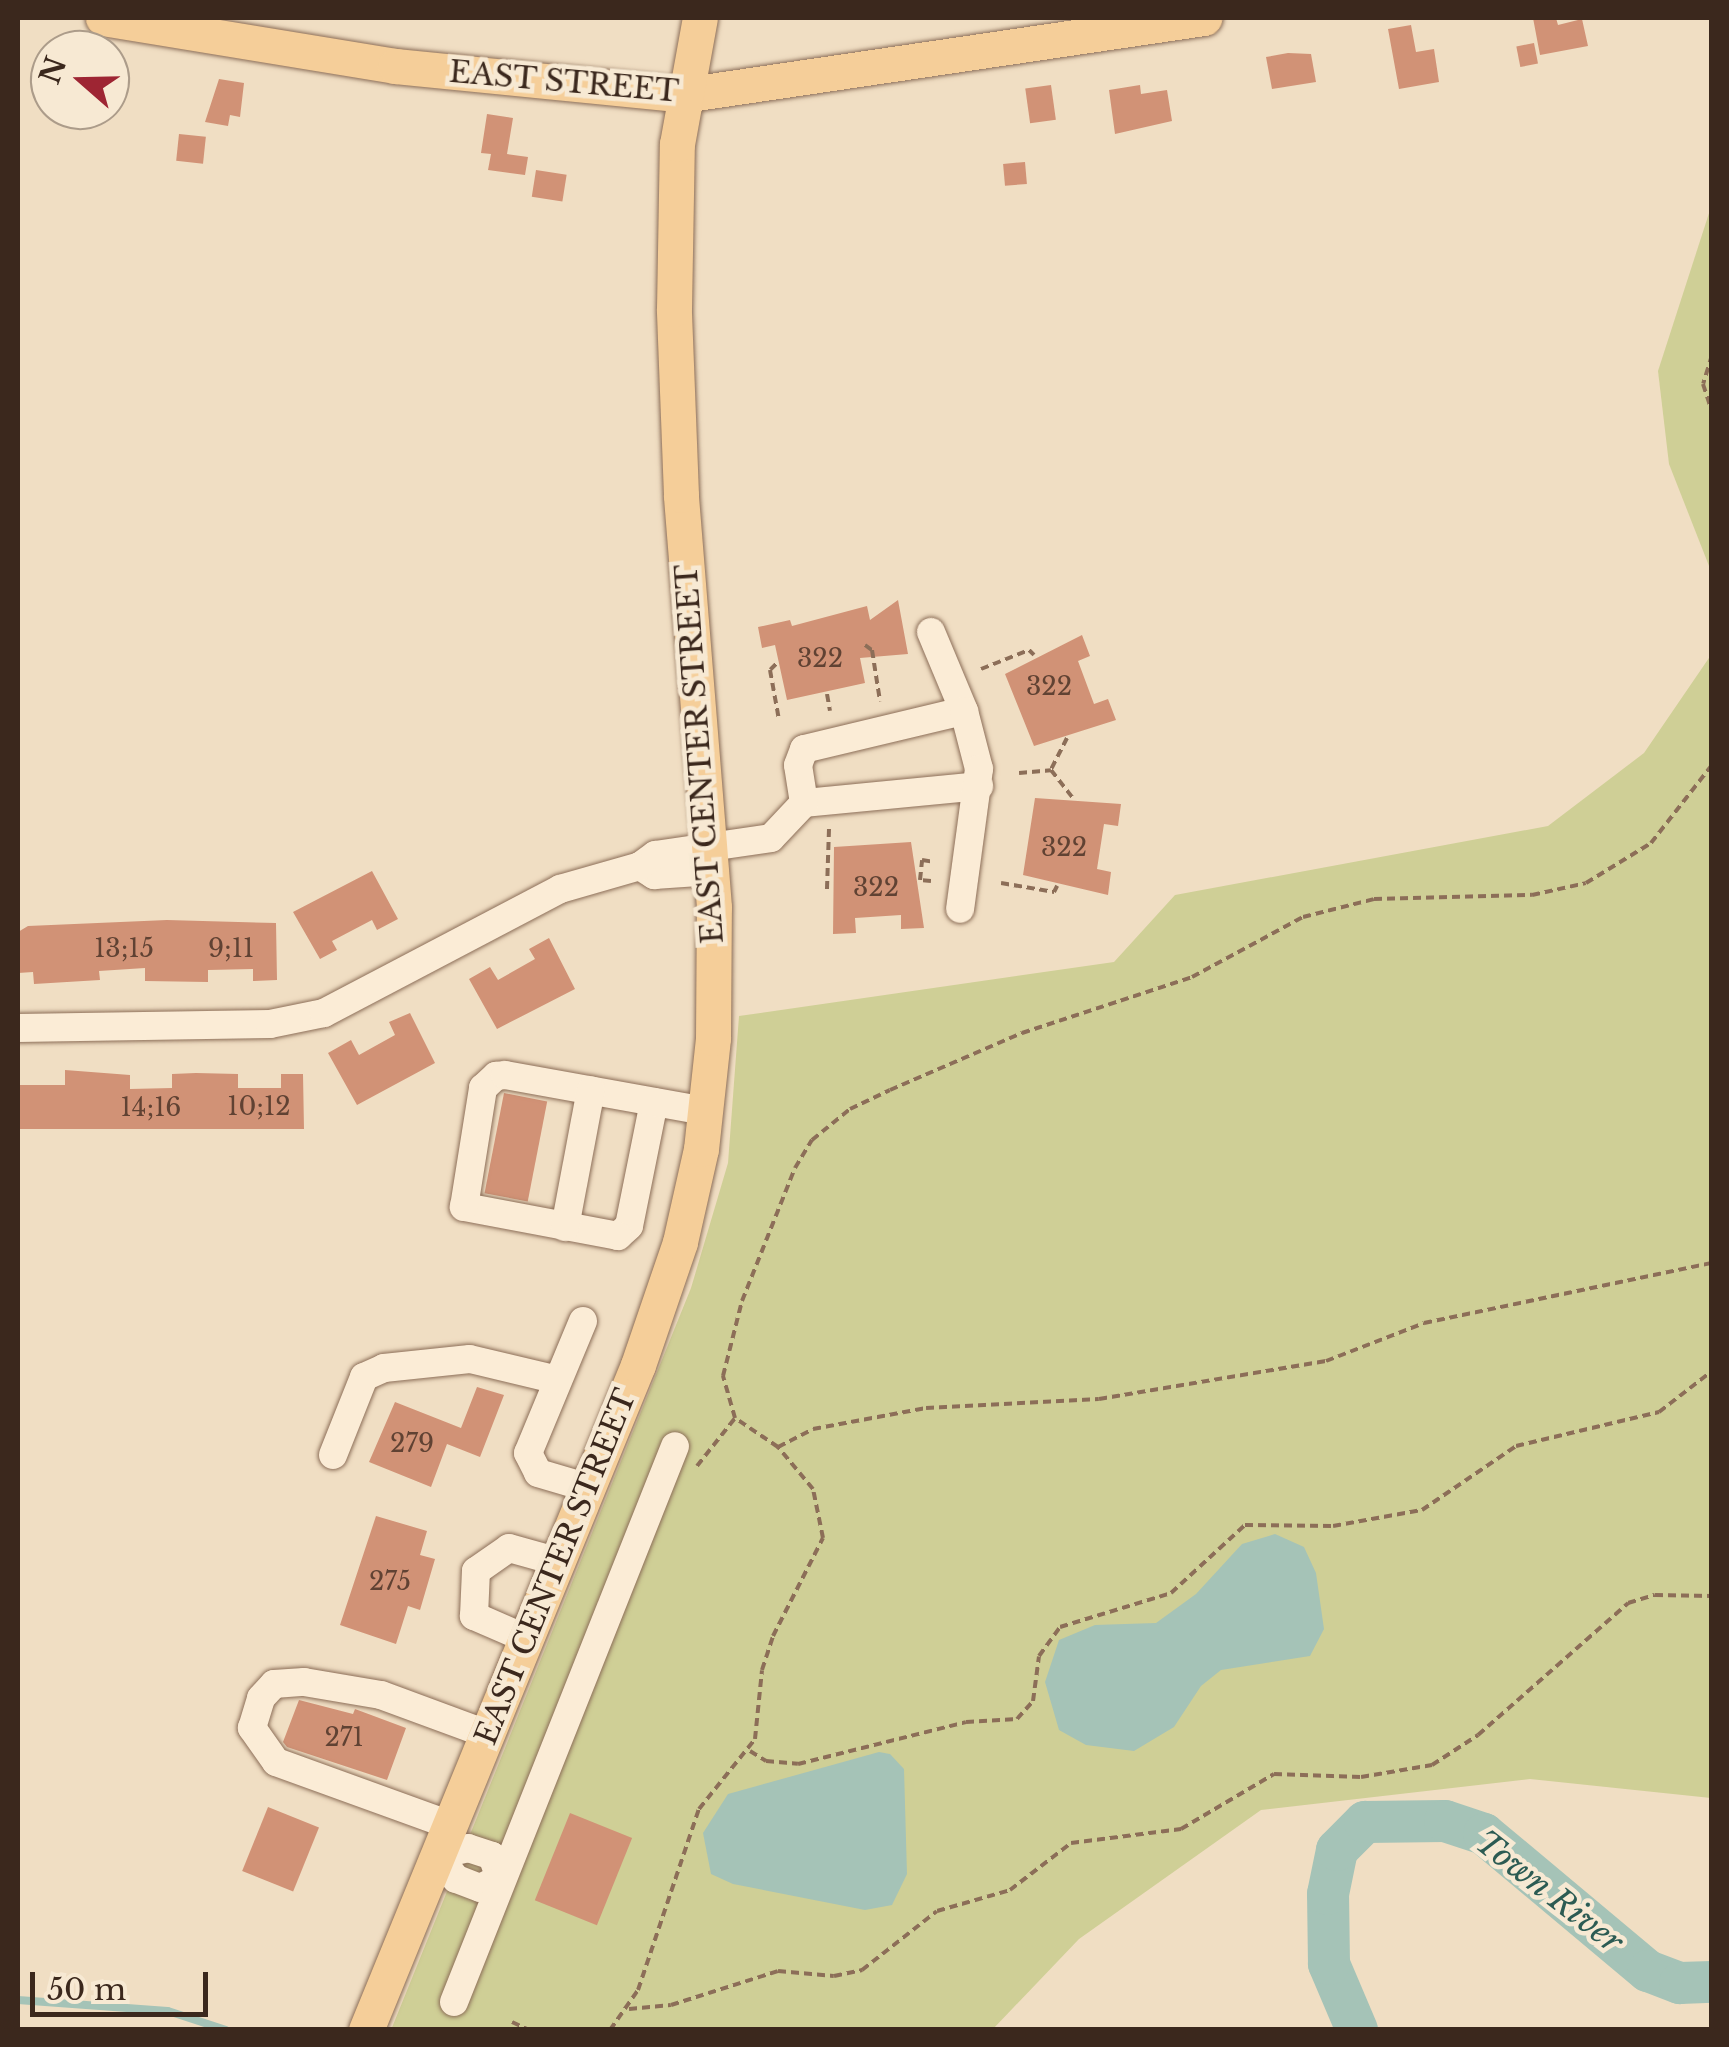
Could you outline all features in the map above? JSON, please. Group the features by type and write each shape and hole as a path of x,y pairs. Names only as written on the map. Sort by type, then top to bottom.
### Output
{"main road":[{"name":"EAST STREET","path":"103,18 395,66 683,95 1111,24 1204,18"},
{"name":"EAST CENTER STREET","path":"366,2030 559,1562 680,1242 706,1111 715,972 712,859 675,370 675,196 683,95 700,18"}],"street":[{"path":"931,632 964,711 979,786 960,909"},
{"path":"804,804 798,765 804,749 964,711"},
{"path":"18,1028 299,1021 560,889 640,866 654,875 762,842 804,804 979,786"},
{"path":"654,1102 629,1226 618,1236 464,1207 483,1088 505,1074 706,1111"},
{"path":"564,1226 591,1090"},
{"path":"582,1321 528,1454 538,1473 588,1488"},
{"path":"333,1455 364,1378 384,1368 470,1359 558,1380"},
{"path":"454,2002 500,1878 675,1446"},
{"path":"528,1639 474,1616 476,1570 509,1548 559,1562"},
{"path":"488,1734 381,1696 304,1682 274,1684 260,1698 252,1728 276,1762 444,1840 456,1879 480,1888 500,1878"}],"path":[{"path":"1712,355 1703,384 1712,412"},
{"path":"865,646 872,650 880,702"},
{"path":"981,670 1029,650 1034,655"},
{"path":"776,664 770,670 779,720"},
{"path":"827,694 830,711"},
{"path":"1051,770 1067,738"},
{"path":"610,2030 630,2009 699,1808 750,1751 772,1636 823,1538 812,1490 778,1447 734,1418 723,1363 742,1302 804,1150 850,1109 978,1050 1192,977 1279,925 1374,899 1532,895 1586,883 1651,842 1712,765"},
{"path":"1019,773 1051,770"},
{"path":"1051,770 1073,798"},
{"path":"827,889 829,829"},
{"path":"931,881 920,880 922,860 934,862"},
{"path":"1002,883 1054,892 1057,886"},
{"path":"778,1447 813,1429 926,1408 1099,1399 1326,1361 1424,1324 1712,1262"},
{"path":"750,1751 766,1762 798,1764 966,1722 1017,1719 1033,1701 1039,1656 1060,1627 1171,1593 1246,1525 1333,1526 1422,1510 1516,1446 1659,1412 1712,1371"},
{"path":"695,1468 734,1418"},
{"path":"630,2009 671,2005 778,1971 834,1976 862,1970 937,1911 1010,1890 1071,1843 1181,1829 1274,1774 1361,1777 1432,1766 1478,1735 1628,1602 1654,1595 1712,1596"},
{"path":"512,2022 528,2029"}],"green space":[{"path":"1711,207 1711,571 1669,464 1658,371"},
{"path":"1711,655 1711,1798 1530,1779 1261,1810 1079,1939 993,2029 391,2030 691,1288 728,1163 739,1016 1114,962 1175,895 1548,826 1644,753"}],"shaded area":[{"path":"1275,1534 1304,1547 1316,1573 1324,1629 1310,1656 1221,1670 1201,1686 1174,1727 1134,1751 1086,1745 1059,1730 1045,1682 1059,1640 1095,1625 1156,1623 1196,1594 1242,1544"},
{"path":"879,1752 890,1754 904,1769 907,1874 892,1905 865,1910 733,1884 711,1874 703,1833 728,1794"}],"building":[{"path":"1533,18 1556,18 1558,25 1582,19 1588,46 1540,55"},
{"path":"1411,25 1416,52 1434,49 1439,82 1399,89 1388,29"},
{"path":"1534,43 1538,64 1520,67 1516,46"},
{"path":"1311,54 1316,82 1272,89 1266,57"},
{"path":"219,79 244,83 240,117 230,115 228,126 205,122"},
{"path":"1051,85 1056,120 1030,123 1025,89"},
{"path":"1140,85 1141,94 1167,90 1172,121 1115,134 1109,90"},
{"path":"487,114 513,118 507,154 528,157 525,175 488,170 491,154 481,153"},
{"path":"179,134 206,137 203,164 176,161"},
{"path":"1025,162 1027,184 1005,186 1003,164"},
{"path":"536,170 567,175 562,202 532,197"},
{"path":"898,600 908,654 860,658 865,683 787,700 775,645 762,648 758,627 790,620 792,626 867,606 870,620"},
{"path":"1082,635 1090,656 1078,661 1094,704 1108,699 1116,720 1034,746 1005,674"},
{"path":"1035,798 1121,804 1118,826 1104,824 1097,869 1111,872 1108,895 1023,875"},
{"path":"911,842 924,928 901,929 901,915 855,918 856,933 833,934 834,847"},
{"path":"372,871 398,919 377,930 372,920 332,941 337,950 320,959 293,912"},
{"path":"167,920 276,923 277,980 253,981 253,969 208,970 208,982 145,981 145,968 99,971 100,980 34,984 33,972 18,973 18,932 28,926"},
{"path":"549,938 575,989 497,1029 469,979 490,967 498,980 535,959 529,949"},
{"path":"410,1013 435,1063 357,1105 328,1053 351,1040 359,1055 395,1035 389,1022"},
{"path":"65,1070 130,1075 130,1089 172,1088 172,1074 196,1073 238,1074 238,1088 281,1088 281,1074 303,1074 304,1129 18,1129 18,1085 65,1085"},
{"path":"504,1093 547,1101 528,1202 485,1193"},
{"path":"477,1387 504,1395 480,1457 447,1444 431,1487 369,1462 395,1402 461,1428"},
{"path":"376,1516 427,1531 420,1555 435,1559 420,1610 408,1606 396,1644 340,1625"},
{"path":"299,1700 353,1714 355,1709 406,1728 387,1780 287,1747 283,1742"},
{"path":"268,1807 319,1828 293,1892 242,1871"},
{"path":"570,1813 632,1838 597,1925 535,1900"}],"waterway":[{"name":"Town River","path":"1357,2030 1329,1964 1328,1894 1337,1850 1365,1822 1445,1821 1484,1834 1648,1971 1680,1983 1712,1982"},
{"path":"18,2000 168,2011 226,2030"}]}
